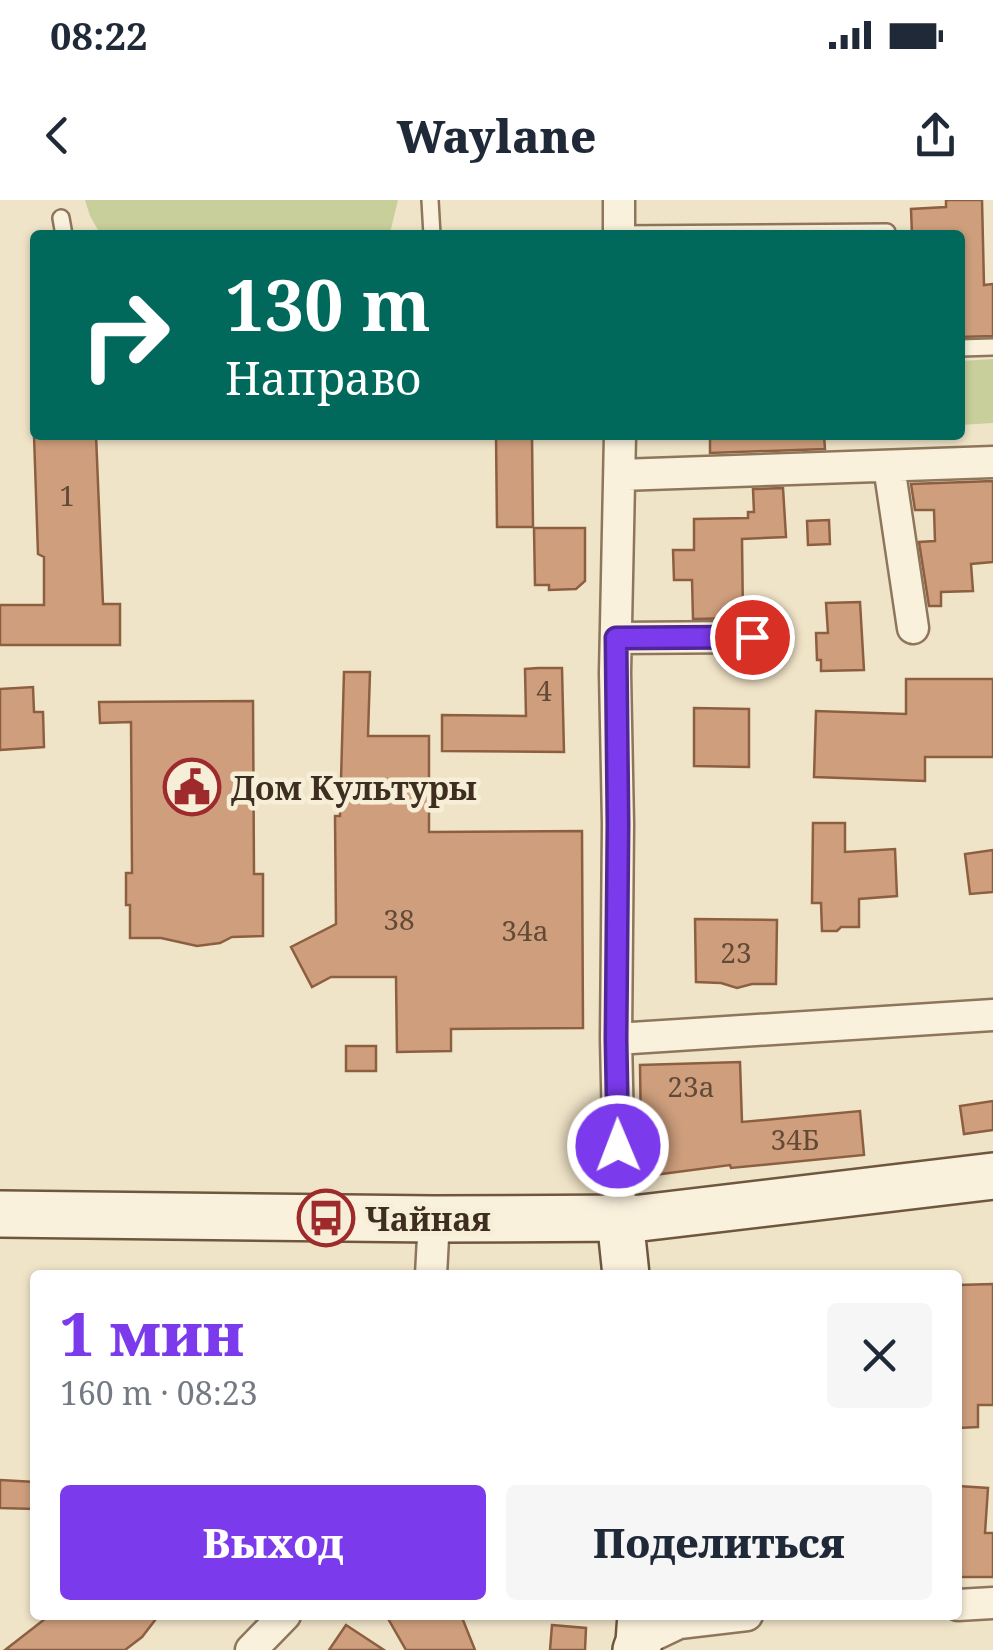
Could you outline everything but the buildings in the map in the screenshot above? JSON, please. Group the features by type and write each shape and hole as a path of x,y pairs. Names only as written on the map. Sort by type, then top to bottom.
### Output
{"main road":[{"path":"0,1214 641,1218 993,1176"},
{"path":"620,1218 625,1270"}],"street":[{"path":"619,200 619,230"},
{"path":"620,440 616,638 620,1218"},
{"path":"620,475 993,462"},
{"path":"889,466 912,628"},
{"path":"616,638 752,637"},
{"path":"616,1039 993,1015"},
{"path":"431,1270 434,1219"},
{"path":"962,1604 993,1603"},
{"path":"252,1650 280,1620"},
{"path":"639,1636 679,1623 704,1620"}],"lane":[{"path":"430,200 432,230"},
{"path":"61,218 63,230"},
{"path":"965,348 993,347"}],"green space":[{"path":"85,200 398,200 390,230 98,230"},
{"path":"993,359 993,423 965,425 965,361"}],"place":[{"name":"Дом Культуры","path":"192,787"},
{"name":"Чайная","path":"326,1218"}],"route":[{"path":"618,1146 616,638 752,637"}]}
